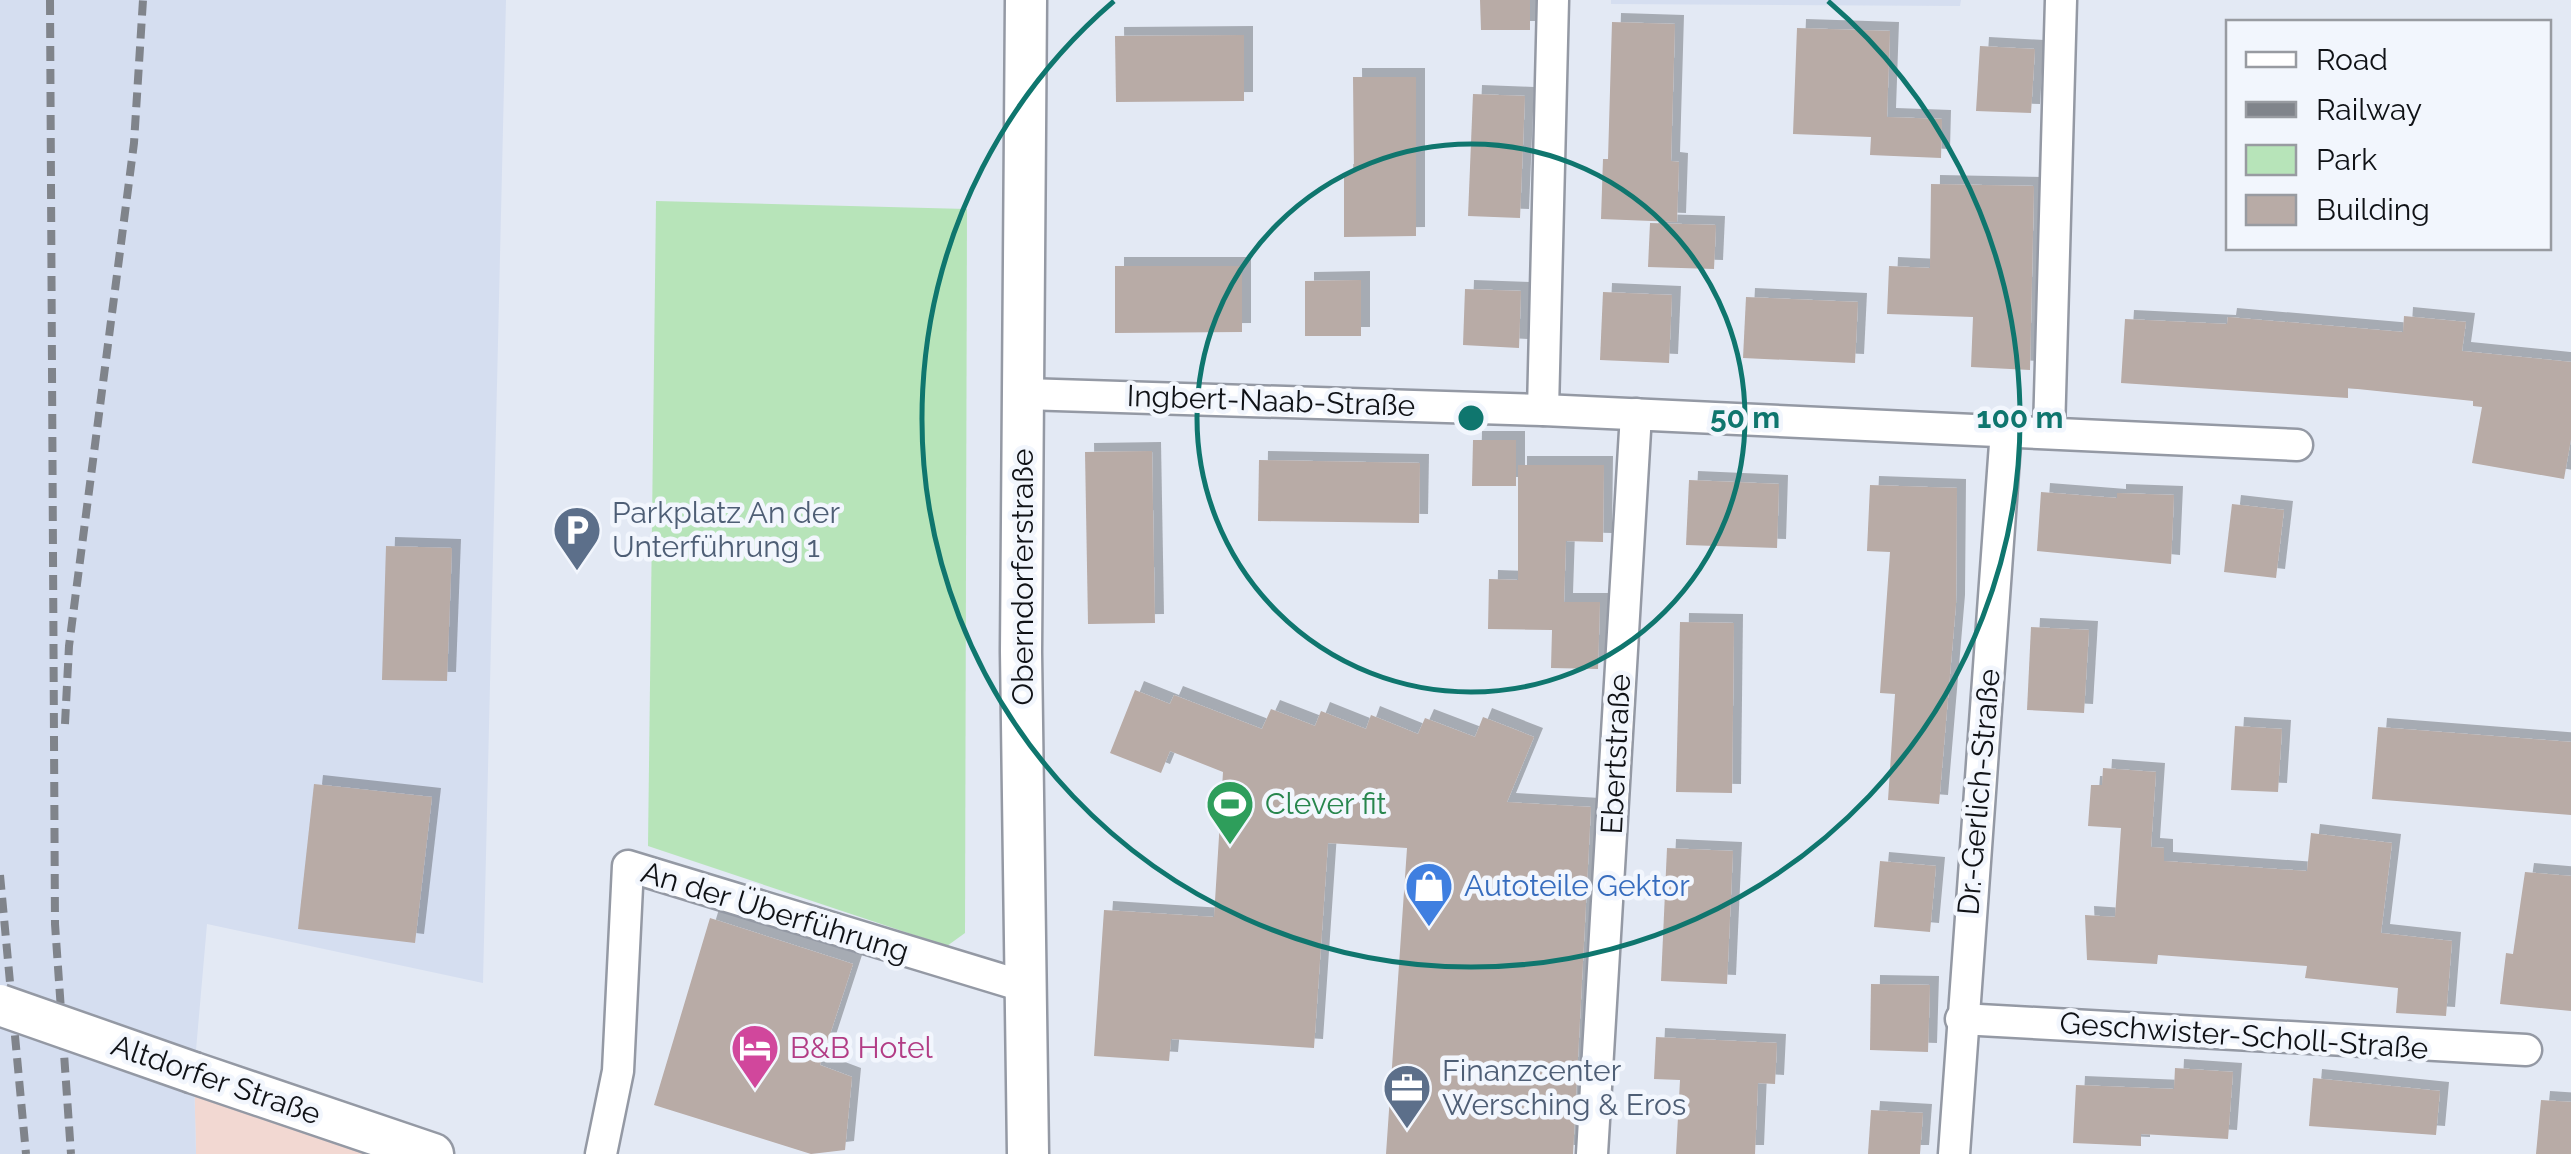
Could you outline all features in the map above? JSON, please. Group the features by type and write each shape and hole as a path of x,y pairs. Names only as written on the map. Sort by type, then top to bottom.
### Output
{"main road":[{"name":"Oberndorferstraße","path":"1026,0 1021,652 1028,1154"},
{"name":"Altdorfer Straße","path":"0,1006 432,1154"}],"street":[{"path":"1543,410 1553,0"},
{"path":"2049,432 2061,0"},
{"name":"Ingbert-Naab-Straße","path":"1024,394 1543,410 2297,445"},
{"name":"Ebertstraße","path":"1592,1154 1636,414"},
{"name":"Dr.-Gerlich-Straße","path":"1954,1154 2006,430"},
{"name":"An der Überführung","path":"601,1154 618,1071 628,866 1026,987"},
{"name":"Geschwister-Scholl-Straße","path":"1961,1018 2526,1050"}],"shaded area":[{"path":"0,0 506,0 483,983 207,924 194,1073 196,1154 0,1154"},
{"path":"1611,0 1961,0 1960,6 1611,4"},
{"path":"194,1073 433,1154 196,1154"}],"green space":[{"path":"656,201 967,209 965,933 947,946 648,846"}],"building":[{"path":"1480,0 1530,0 1530,30 1481,30"},
{"path":"1612,22 1675,24 1671,161 1679,162 1677,222 1601,219 1603,159 1608,159"},
{"path":"1797,28 1890,31 1887,117 1942,119 1941,158 1870,155 1871,137 1793,134"},
{"path":"1244,35 1244,101 1116,102 1115,36"},
{"path":"1980,46 2035,49 2031,113 1976,111"},
{"path":"1353,77 1416,77 1416,236 1344,237 1344,173 1354,173"},
{"path":"1473,94 1525,96 1520,218 1468,216"},
{"path":"1931,184 2034,186 2030,370 1971,367 1973,317 1887,314 1889,266 1930,268"},
{"path":"1650,223 1716,225 1714,269 1648,267"},
{"path":"1115,266 1242,266 1242,332 1115,333"},
{"path":"1361,280 1361,336 1305,336 1305,281"},
{"path":"1465,289 1521,291 1519,348 1463,345"},
{"path":"1603,292 1672,295 1669,363 1600,360"},
{"path":"1746,297 1858,302 1855,363 1743,358"},
{"path":"2404,316 2466,322 2462,351 2571,362 2571,439 2564,479 2472,463 2482,407 2473,406 2473,401 2348,388 2348,398 2121,383 2125,319 2227,324 2228,317 2403,332"},
{"path":"1473,440 1516,440 1516,486 1472,486"},
{"path":"1152,451 1155,623 1088,624 1085,452"},
{"path":"1259,460 1420,463 1419,523 1258,521"},
{"path":"1518,465 1604,465 1603,542 1566,541 1564,602 1600,602 1598,669 1551,668 1552,630 1488,629 1489,579 1518,580"},
{"path":"1689,480 1779,484 1777,548 1686,545"},
{"path":"1870,485 1957,488 1956,604 1939,804 1888,800 1895,694 1880,693 1890,552 1867,551"},
{"path":"2041,492 2117,498 2117,493 2174,495 2171,564 2037,551"},
{"path":"2232,504 2284,510 2276,578 2224,572"},
{"path":"386,546 452,548 447,681 382,680"},
{"path":"1680,622 1734,623 1732,793 1676,792"},
{"path":"2031,627 2089,630 2084,713 2027,710"},
{"path":"1135,690 1170,704 1174,695 1262,729 1271,709 1315,726 1321,711 1366,729 1371,715 1418,734 1425,718 1475,737 1483,717 1534,737 1507,802 1591,807 1573,1154 1386,1154 1407,848 1328,843 1314,1048 1171,1039 1169,1061 1094,1056 1104,910 1214,917 1223,772 1170,751 1161,773 1110,753"},
{"path":"2235,726 2282,729 2278,792 2231,790"},
{"path":"2378,727 2571,742 2571,815 2372,799"},
{"path":"2103,768 2156,772 2151,847 2164,848 2164,861 2307,871 2311,833 2392,843 2381,933 2452,941 2446,1016 2396,1013 2398,988 2305,978 2307,966 2158,955 2157,964 2087,960 2085,915 2115,917 2121,828 2088,826 2091,785 2102,785"},
{"path":"314,784 432,797 415,943 298,929"},
{"path":"1667,848 1733,851 1727,984 1661,981"},
{"path":"1880,861 1936,866 1930,932 1874,927"},
{"path":"2525,872 2571,876 2571,1011 2500,1004 2506,953 2513,954"},
{"path":"710,918 853,964 820,1065 852,1077 845,1150 811,1154 654,1105"},
{"path":"1871,984 1930,985 1928,1052 1870,1050"},
{"path":"1656,1037 1777,1043 1775,1084 1758,1083 1755,1154 1676,1154 1680,1080 1654,1079"},
{"path":"2175,1068 2233,1072 2228,1139 2141,1134 2141,1146 2073,1143 2076,1085 2174,1089"},
{"path":"2313,1078 2440,1091 2436,1135 2309,1126"},
{"path":"2541,1100 2571,1102 2571,1154 2536,1154"},
{"path":"1871,1110 1923,1113 1920,1154 1868,1154"}],"railway":[{"path":"50,0 55,924 71,1154"},
{"path":"65,724 69,646 134,143 143,0"},
{"path":"0,875 26,1154"}],"place":[{"name":"Parkplatz An der Unterführung 1","path":"577,572"},
{"name":"Clever fit","path":"1230,846"},
{"name":"Autoteile Gektor","path":"1429,928"},
{"name":"B&B Hotel","path":"755,1090"},
{"name":"Finanzcenter Wersching & Eros","path":"1407,1130"}]}
